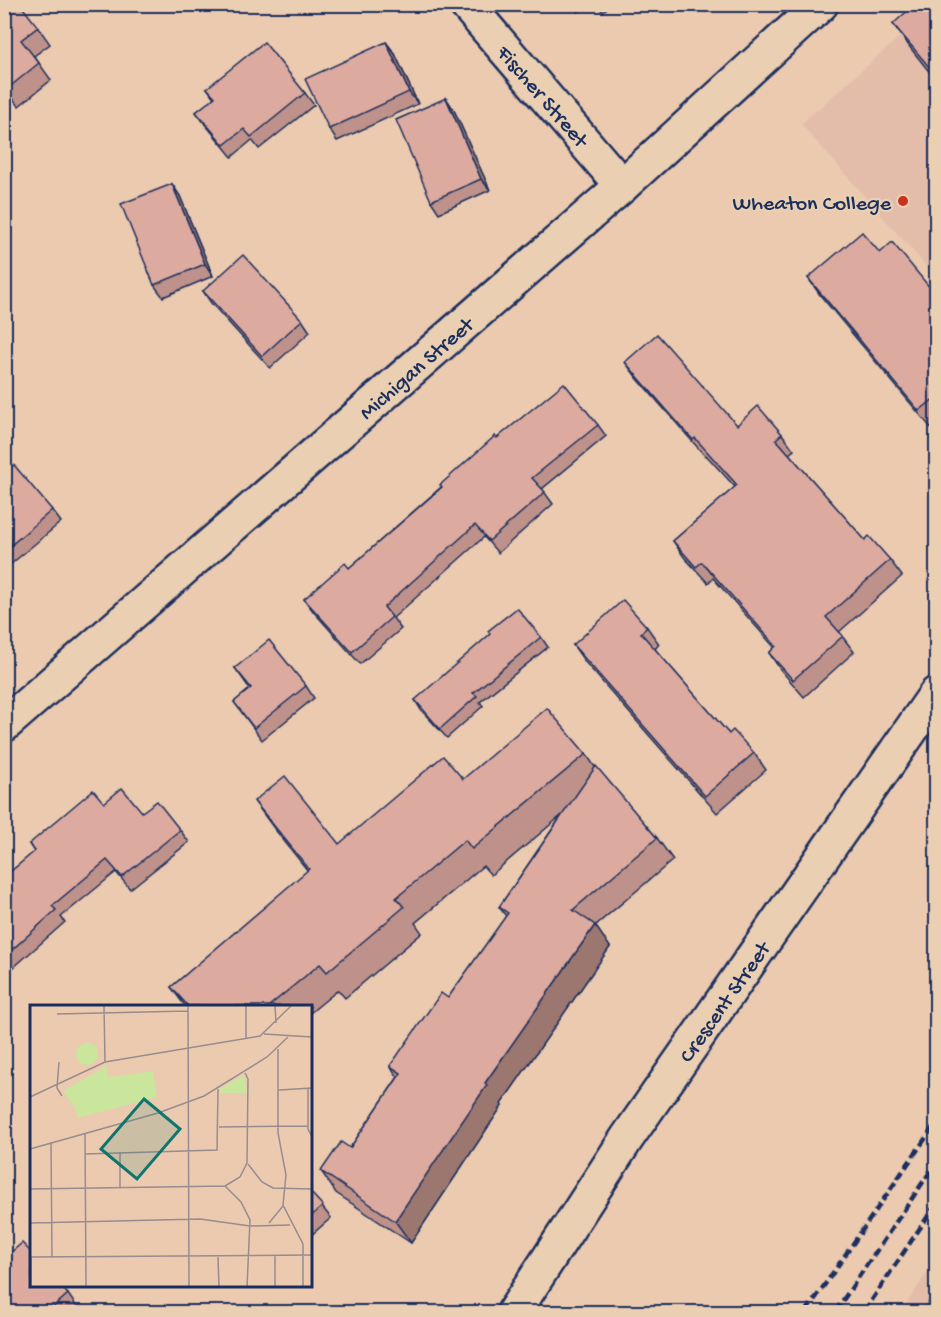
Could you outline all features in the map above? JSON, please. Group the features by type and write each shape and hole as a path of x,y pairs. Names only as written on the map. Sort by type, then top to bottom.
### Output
{"street":[{"name":"Fischer Street","path":"466,4 622,186"},
{"name":"Michigan Street","path":"4,725 622,186 821,4"},
{"name":"Crescent Street","path":"514,1312 627,1138 936,694"}],"shaded area":[{"name":"Wheaton College","path":"936,5 936,277 801,124"},
{"path":"936,1259 936,1312 901,1312"}],"green space":[{"path":"936,1292 936,1312 921,1312"}],"building":[{"path":"4,4 20,4 38,27 21,40 39,63 7,89 4,86"},
{"path":"915,4 936,4 936,75 893,24"},
{"path":"264,42 305,93 251,137 244,129 224,145 196,112 215,97 207,88"},
{"path":"386,42 409,92 329,129 305,79"},
{"path":"446,98 481,179 431,201 396,120"},
{"path":"172,184 205,264 154,285 121,204"},
{"path":"862,232 880,253 892,242 936,295 936,397 919,411 808,278"},
{"path":"243,255 302,320 262,356 203,291"},
{"path":"657,334 737,425 758,406 782,434 776,439 865,540 869,536 890,560 826,617 843,636 793,680 769,653 776,646 702,562 696,567 673,541 737,485 695,438 693,440 625,362"},
{"path":"564,383 598,425 532,478 545,492 489,541 475,525 384,607 392,617 352,652 304,599 345,563 349,568 442,487 440,485 495,436 497,438"},
{"path":"14,465 52,510 4,551 4,473"},
{"path":"623,600 647,627 641,633 729,734 733,730 754,753 705,796 573,645"},
{"path":"517,608 541,637 473,693 477,696 440,729 415,700 490,634 488,631"},
{"path":"269,640 306,686 254,728 234,702 251,688 235,668"},
{"path":"547,708 586,754 472,849 465,840 396,898 404,907 327,972 320,964 270,1005 187,1005 171,987 309,869 254,801 285,776 339,844 443,756 463,779"},
{"path":"596,766 657,838 573,910 595,925 485,1083 487,1085 395,1221 321,1171 341,1142 350,1148 401,1073 390,1066 441,993 448,998 508,913 499,907"},
{"path":"122,788 142,812 157,801 180,830 122,877 107,860 52,906 56,910 5,956 4,877 35,851 29,844 93,790 104,803"},
{"path":"312,1194 323,1206 312,1215"},
{"path":"22,1243 30,1251 30,1287 61,1287 68,1294 50,1310 53,1312 4,1312 4,1248 9,1254"}],"railway":[{"path":"806,1312 936,1123"},
{"path":"835,1312 936,1163"},
{"path":"864,1312 936,1204"}],"place":[{"name":"Wheaton College","path":"903,201"}]}
